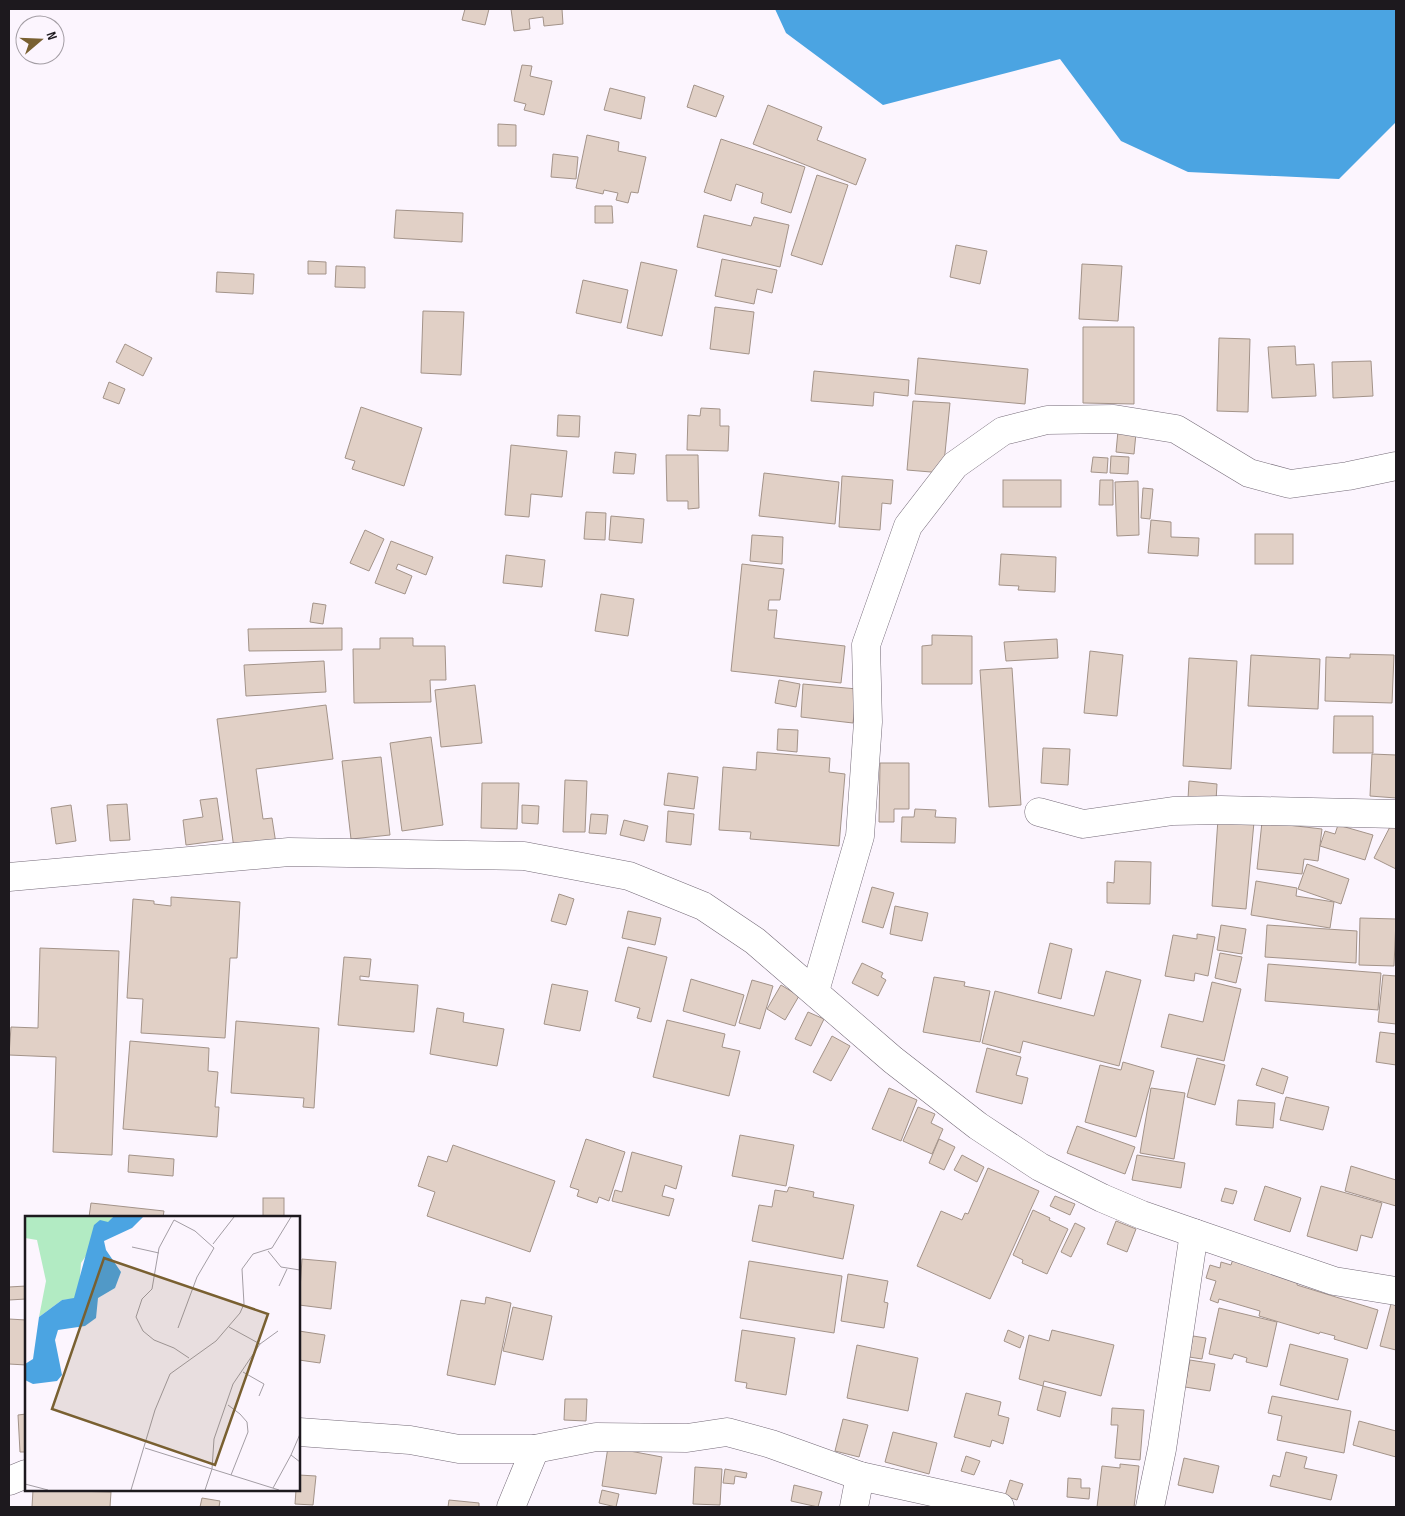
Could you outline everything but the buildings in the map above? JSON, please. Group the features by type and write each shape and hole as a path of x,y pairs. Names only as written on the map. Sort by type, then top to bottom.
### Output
{"street":[{"path":"815,991 860,836 868,722 866,645 908,526 955,465 1003,431 1047,420 1114,419 1176,429 1249,474 1290,484 1348,476 1396,466"},
{"path":"1039,812 1083,824 1173,811 1221,810 1396,814"},
{"path":"9,877 289,852 524,856 629,876 703,906 755,941 928,1088 978,1126 1040,1167 1102,1198 1142,1215 1334,1281 1396,1291"},
{"path":"1150,1507 1162,1449 1194,1233"},
{"path":"300,1432 410,1440 459,1449 535,1449 596,1437 687,1438 727,1432 771,1444 860,1476 1000,1507"},
{"path":"511,1507 535,1449"},
{"path":"9,1481 25,1474"},
{"path":"854,1507 860,1476"}],"water":[{"path":"775,9 1396,9 1396,122 1339,179 1188,172 1121,141 1060,59 883,105 786,33"}]}
